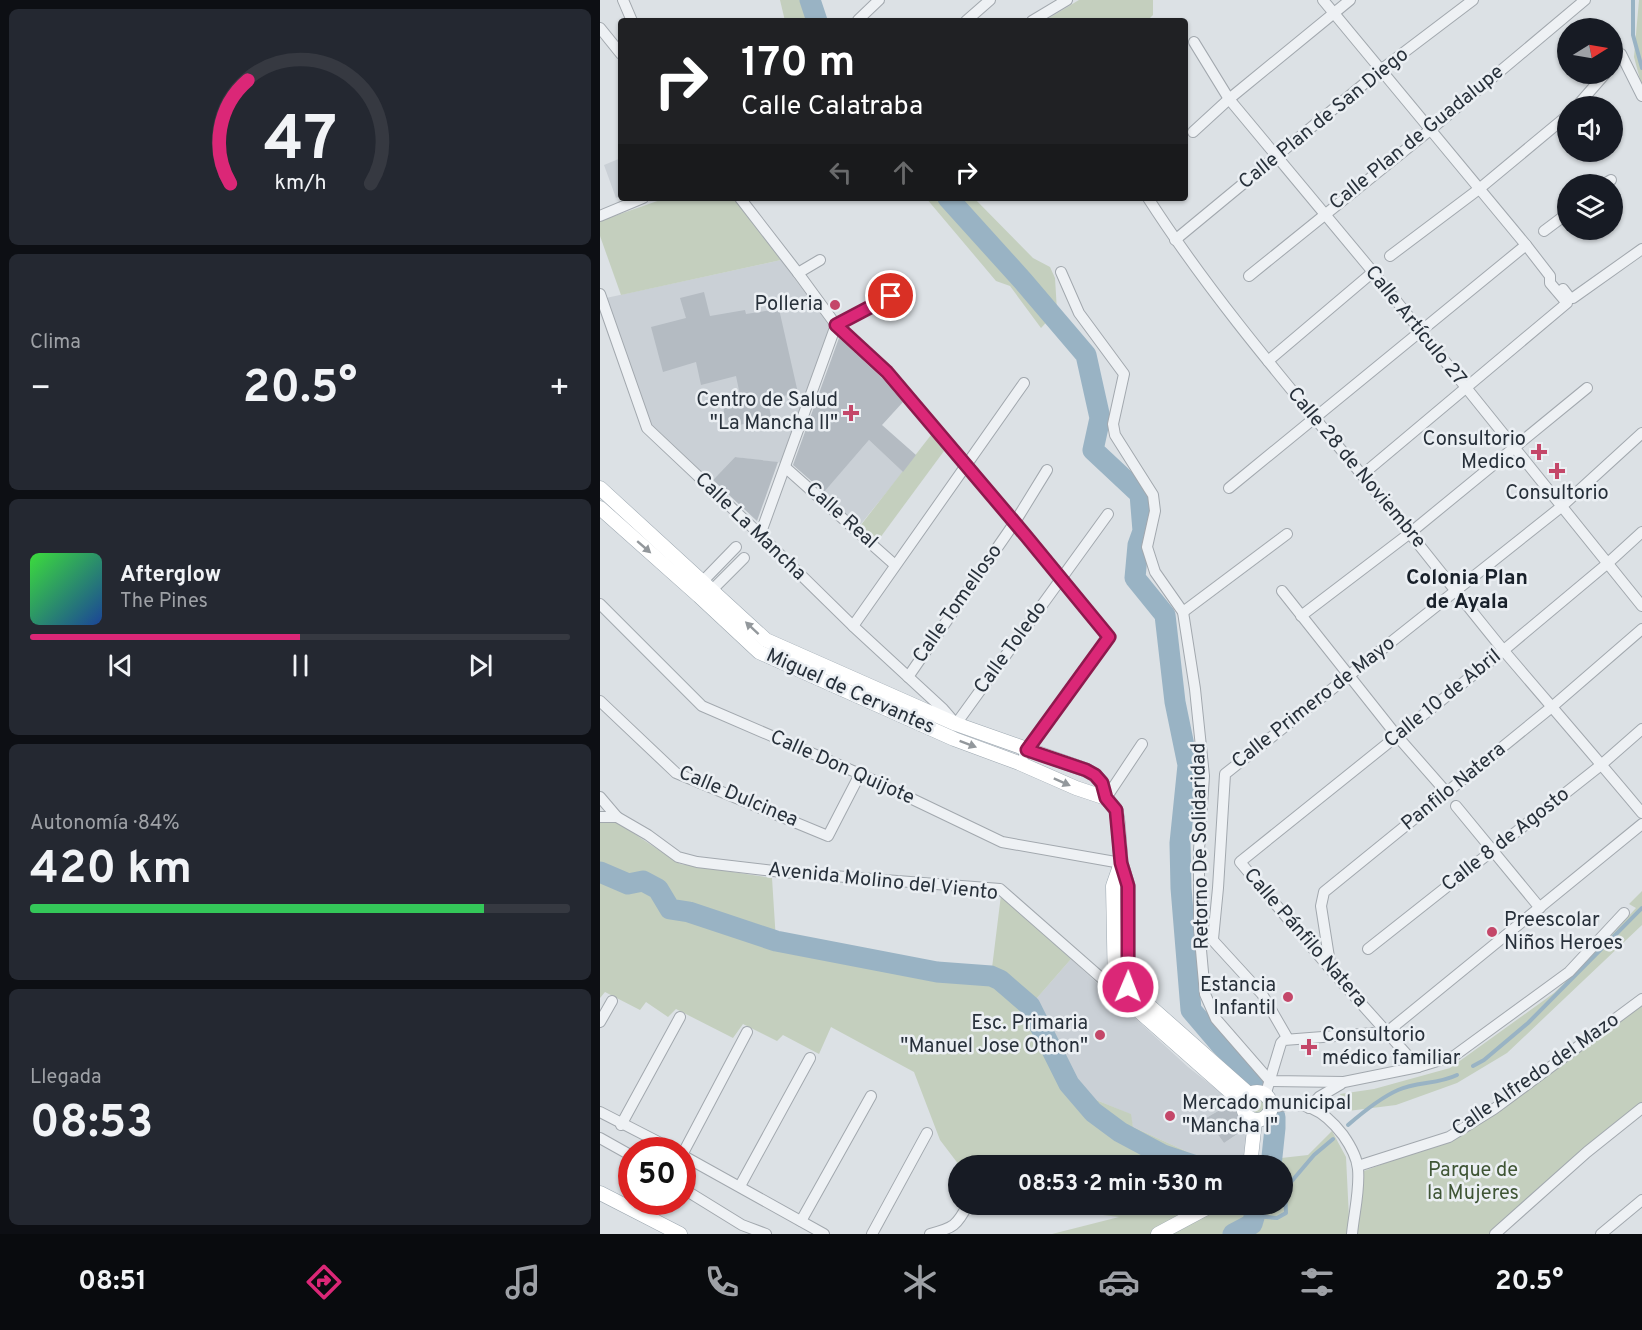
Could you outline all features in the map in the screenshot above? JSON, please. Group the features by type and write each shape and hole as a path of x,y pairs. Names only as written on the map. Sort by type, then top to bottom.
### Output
{"main road":[{"path":"600,488 766,640 956,724 1095,775 1102,783 1106,798 1116,810 1121,863 1128,886 1122,988"},
{"name":"Miguel de Cervantes","path":"600,508 759,652 954,739 1106,798"},
{"name":"Avenida Molino del Viento","path":"1122,988 1246,1099"},
{"path":"1260,1093 1268,1102 1266,1117 1262,1120 1255,1121 1245,1114 1246,1099 1260,1093"},
{"path":"1251,1155 1255,1121"},
{"path":"600,1193 680,1234"},
{"path":"1158,1234 1193,1215"}],"street":[{"path":"623,0 631,18"},
{"path":"860,18 879,0"},
{"path":"973,18 990,0"},
{"path":"1037,18 1067,0"},
{"path":"1323,0 1526,245 1550,276 1550,283 1570,300"},
{"path":"1193,132 1229,99 1350,0"},
{"name":"Calle Plan de San Diego","path":"1175,240 1382,69 1473,0"},
{"name":"Calle Plan de Guadalupe","path":"1249,276 1430,130 1585,0"},
{"path":"600,28 618,50"},
{"name":"Calle Artículo 27","path":"1194,42 1229,99 1373,272 1642,606"},
{"path":"1623,58 1642,96"},
{"path":"1586,96 1596,84"},
{"path":"1390,256 1479,189 1557,124"},
{"path":"600,216 636,201"},
{"path":"742,201 836,325 887,372 1109,637 1018,763"},
{"name":"Calle 28 de Noviembre","path":"1150,201 1219,300 1268,361 1504,650 1642,813"},
{"path":"1544,231 1557,221"},
{"path":"1229,488 1526,245"},
{"path":"1362,475 1466,390 1570,300 1642,249"},
{"path":"1354,250 1362,250 1377,267 1391,285 1393,298"},
{"path":"798,273 820,260"},
{"name":"Retorno De Solidaridad","path":"1061,272 1079,313 1124,374 1113,423 1116,435 1153,495 1155,511 1148,547 1155,572 1183,612 1195,689 1204,776 1199,850 1199,928 1205,994 1216,1019 1270,1081"},
{"path":"1268,361 1373,272"},
{"name":"Calle La Mancha","path":"600,294 647,428 956,724"},
{"path":"760,535 836,325 891,296"},
{"path":"853,626 1024,383"},
{"path":"1301,616 1410,533 1587,388"},
{"name":"Calle Primero de Mayo","path":"1213,939 1225,774 1561,507 1642,434"},
{"name":"Calle Real","path":"786,468 895,565"},
{"name":"Calle Tomelloso","path":"908,676 1015,522 1047,470"},
{"name":"Calle Toledo","path":"956,724 1108,514"},
{"name":"Calle 10 de Abril","path":"1240,862 1273,833 1504,650 1642,532"},
{"path":"1183,612 1287,534"},
{"path":"708,586 736,547"},
{"path":"708,586 744,558"},
{"path":"1281,591 1397,736 1447,793"},
{"name":"Calle Don Quijote","path":"600,603 702,706 860,774 1002,842 1121,863"},
{"name":"Panfilo Natera","path":"1331,970 1321,906 1324,892 1553,706 1642,629"},
{"name":"Calle Dulcinea","path":"600,701 676,773 828,836 860,774"},
{"name":"Calle 8 de Agosto","path":"1368,949 1602,765 1642,729"},
{"path":"1106,798 1142,744"},
{"path":"600,797 617,817"},
{"path":"1456,806 1540,908"},
{"path":"600,817 617,817"},
{"name":"Avenida Molino del Viento","path":"617,817 648,835 678,857 698,862 782,872 1000,889 1122,988"},
{"path":"1352,1234 1358,1166 1353,1152 1324,1113 1295,1105 1268,1102 1270,1081 1281,1043 1288,1039 1387,1032 1642,824"},
{"name":"Calle Pánfilo Natera","path":"1240,862 1331,970 1418,1067"},
{"path":"1270,1081 1344,1082 1418,1067 1454,1056 1569,972 1623,913"},
{"path":"1199,928 1213,939 1262,994 1288,1039"},
{"name":"Calle Alfredo del Mazo","path":"1358,1166 1449,1137 1494,1109 1642,999"},
{"path":"600,1022 612,1001"},
{"path":"621,1125 680,1017"},
{"path":"692,1137 747,1032"},
{"path":"740,1186 810,1058"},
{"path":"1309,1108 1319,1097 1344,1082"},
{"path":"801,1221 871,1096"},
{"path":"1495,1234 1587,1152 1642,1108"},
{"path":"600,1112 646,1137"},
{"path":"872,1234 927,1133"},
{"path":"600,1138 618,1148"},
{"path":"696,1162 824,1234"},
{"path":"696,1197 742,1225 766,1234"},
{"path":"1601,1234 1642,1200"},
{"path":"930,1234 951,1228 962,1215"}],"shaded area":[{"path":"618,159 618,197 616,198 604,165"},
{"path":"781,260 830,327 783,463 735,457 711,482 649,423 606,298"},
{"path":"869,440 903,472 856,530 820,496"},
{"name":"Esc. Primaria \"Manuel Jose Othon\"","path":"1071,959 1188,1067 1233,1102 1206,1118 1224,1143 1249,1127 1244,1155 1194,1155 1133,1127 1130,1114 1096,1100 1064,1063 1030,1006"}],"green space":[{"path":"780,0 817,0 825,18 799,18 784,18"},
{"path":"1079,0 1153,0 1153,15 1150,18 1049,18"},
{"path":"1639,0 1642,0 1642,87 1634,57"},
{"path":"657,201 736,201 781,260 621,295 600,236 600,221"},
{"path":"929,201 977,201 1033,258 1050,267 1055,278 1057,311 1041,328 1010,286 996,281"},
{"path":"931,435 944,451 874,546 857,530"},
{"path":"600,822 618,823 680,864 772,878 776,941 934,972 991,976 1001,895 1071,959 1030,1006 1064,1063 1096,1100 1131,1114 1133,1127 1194,1155 951,1155 940,1140 914,1072 831,1027 819,1054 783,1035 777,1041 743,1024 733,1038 676,1009 668,1017 646,1002 640,1010 605,992 600,998"},
{"path":"1642,891 1642,925 1507,1053 1457,1083 1396,1105 1348,1111 1340,1094 1374,1089 1450,1068 1554,993 1636,908 1629,904"},
{"name":"Parque de la Mujeres","path":"1642,1004 1642,1103 1590,1144 1492,1234 1356,1234 1364,1171 1442,1142"},
{"path":"1257,1095 1265,1099 1269,1107 1265,1115 1257,1119 1249,1115 1245,1107 1249,1099"},
{"path":"1332,1131 1346,1157 1349,1218 1347,1234 1052,1234 1119,1217 1103,1215 1293,1215 1293,1157 1308,1155"}],"building":[{"path":"704,292 710,316 745,310 746,314 779,309 798,393 768,399 771,418 726,428 723,404 741,400 736,376 701,385 696,362 663,372 651,327 686,318 680,298"},
{"name":"Centro de Salud \"La Mancha II\"","path":"839,338 882,378 903,402 882,425 916,455 903,472 869,440 824,492 793,465"},
{"path":"735,457 778,462 757,521 713,480"},
{"path":"1230,1104 1238,1110 1246,1122 1245,1129 1224,1143 1206,1118"}],"waterway":[{"path":"810,0 816,18"},
{"path":"1633,0 1633,35 1642,68"},
{"path":"951,201 1086,355 1100,418 1093,450 1140,494 1143,531 1138,545 1135,578 1165,615 1175,702 1188,765 1180,843 1181,888 1191,1010 1220,1044 1261,1084"},
{"path":"600,872 628,884 643,881 658,889 670,909 689,912 776,941 937,972 991,976 1000,980 1030,1006 1069,1084 1093,1112 1120,1132 1163,1155"},
{"path":"1473,1066 1484,1060 1528,1023 1642,908"},
{"path":"1348,1125 1378,1101 1398,1090 1457,1075"},
{"path":"1272,1155 1275,1117"},
{"path":"1254,1216 1277,1218 1286,1213 1285,1189 1314,1155 1333,1139"},
{"path":"1233,1234 1252,1224 1255,1215"}],"place":[{"name":"Polleria","path":"835,305"},
{"name":"Centro de Salud \"La Mancha II\"","path":"851,413"},
{"name":"Consultorio Medico","path":"1539,452"},
{"name":"Consultorio","path":"1557,471"},
{"name":"Preescolar Niños Heroes","path":"1492,932"},
{"name":"Estancia Infantil","path":"1288,997"},
{"name":"Esc. Primaria \"Manuel Jose Othon\"","path":"1100,1035"},
{"name":"Consultorio médico familiar","path":"1309,1047"},
{"name":"Mercado municipal \"Mancha I\"","path":"1170,1116"}],"district":[{"name":"Colonia Plan de Ayala","path":"1467,590"}],"route":[{"path":"891,296 836,325 887,372 1109,637 1027,750 1095,775 1102,783 1106,798 1116,810 1121,863 1128,886 1128,987"}]}
